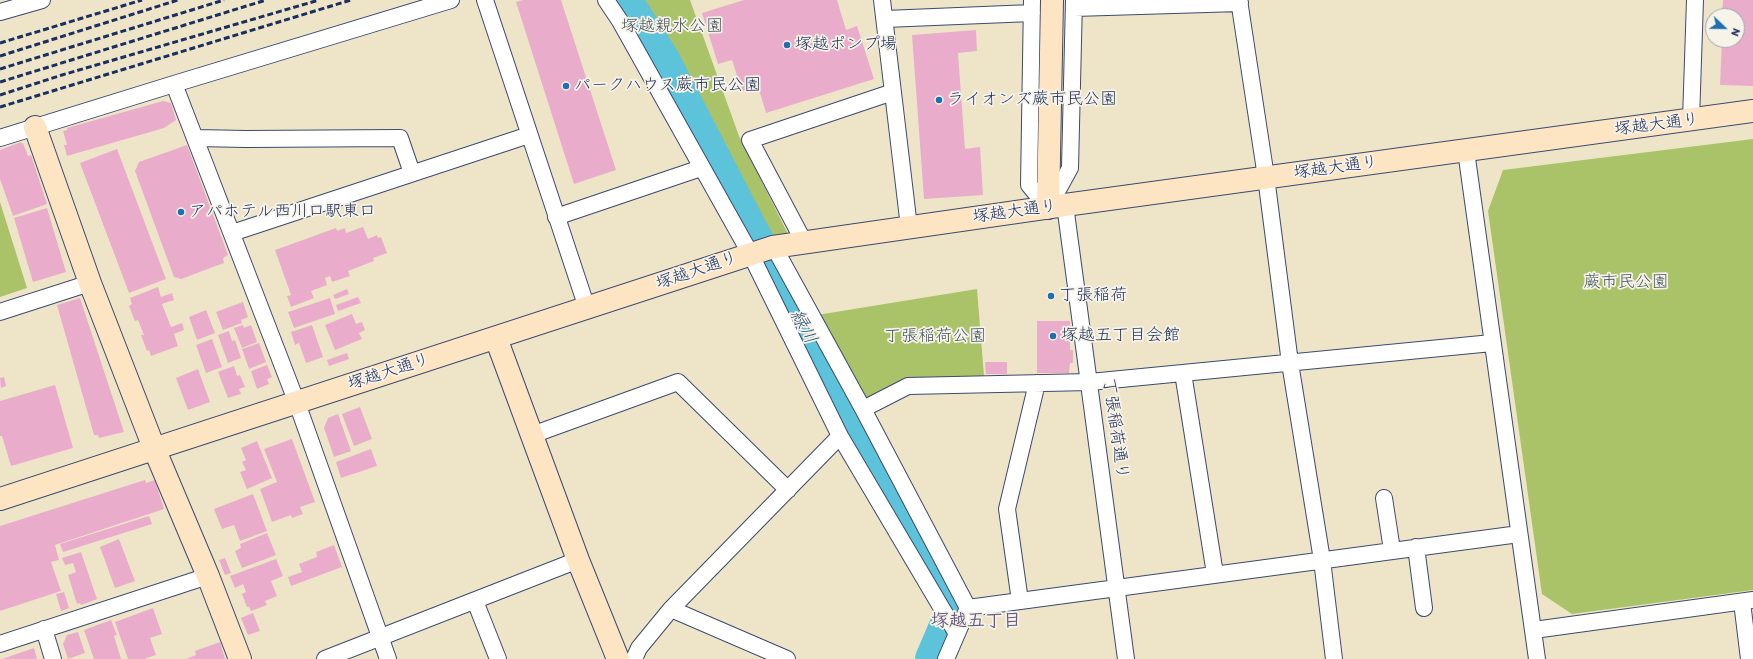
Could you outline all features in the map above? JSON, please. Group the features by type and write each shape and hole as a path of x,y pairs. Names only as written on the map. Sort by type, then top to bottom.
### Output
{"street":[{"path":"0,12 42,0"},
{"path":"0,138 451,0"},
{"path":"485,0 587,308"},
{"path":"606,0 620,21 701,168 751,253 840,436 956,634"},
{"path":"882,0 909,227"},
{"path":"1052,0 1048,176 1056,206"},
{"path":"1691,120 1696,0"},
{"path":"1056,206 1070,168 1074,4 1240,2 1266,177 1290,362 1322,560 1334,659"},
{"path":"885,19 1032,6 1029,186 1056,206"},
{"path":"174,84 297,403 388,659"},
{"path":"804,242 750,140 893,92"},
{"name":"塚越大通り","path":"0,499 496,338 751,253 774,247 1056,206 1753,111"},
{"path":"35,127 90,283 154,448 208,576 240,659"},
{"path":"232,233 529,135"},
{"path":"196,138 400,138 412,173"},
{"path":"1466,151 1537,659"},
{"path":"556,217 701,168"},
{"name":"丁張稲荷通り","path":"1056,206 1090,382 1126,659"},
{"path":"774,247 863,409 968,608"},
{"path":"0,312 90,283"},
{"path":"496,338 578,560 618,659"},
{"path":"863,409 908,386 1090,382 1492,342"},
{"path":"1183,373 1215,574"},
{"path":"532,435 678,382 788,490"},
{"path":"1020,601 1007,509 1037,383"},
{"path":"634,659 639,648 671,609 840,436"},
{"path":"1384,498 1392,550"},
{"path":"968,608 1519,534"},
{"path":"1416,547 1424,608"},
{"path":"325,659 475,602 578,560"},
{"path":"0,644 208,576"},
{"path":"1534,630 1748,601 1749,659"},
{"path":"475,602 498,659"},
{"path":"946,659 968,608"},
{"path":"671,609 787,659"},
{"path":"44,629 54,659"}],"green space":[{"name":"塚越親水公園","path":"624,0 690,0 739,136 788,234 755,239 662,60"},
{"name":"蕨市民公園","path":"1753,139 1753,590 1572,614 1542,594 1488,211 1503,170"},
{"path":"0,202 27,288 0,297"},
{"name":"丁張稲荷公園","path":"977,289 984,376 906,380 866,403 817,315"}],"building":[{"name":"パークハウス蕨市民公園","path":"523,0 561,0 616,170 574,184 516,2"},
{"name":"塚越ポンプ場","path":"744,0 837,0 846,30 857,26 874,79 766,113 758,86 742,91 732,60 718,64 702,13"},
{"path":"1723,0 1753,0 1753,86 1720,85 1722,48 1745,48 1745,8 1722,8"},
{"name":"ライオンズ蕨市民公園","path":"976,30 977,51 958,53 965,149 980,147 983,195 924,199 912,35"},
{"path":"163,101 171,103 176,120 164,128 67,156 64,145 67,145 63,131 67,130 67,128"},
{"path":"21,142 22,144 23,143 28,156 31,155 47,204 13,216 0,179 0,150"},
{"path":"187,145 228,255 223,258 224,263 181,279 174,277 135,171 139,162"},
{"path":"117,149 166,279 129,293 80,163"},
{"path":"47,208 66,272 33,282 14,218"},
{"path":"363,227 368,239 377,235 378,238 381,237 387,253 373,258 374,261 348,271 350,276 332,282 330,276 325,278 327,285 311,291 314,298 291,307 287,296 291,295 275,250 336,228 337,231 345,228 346,233"},
{"path":"158,287 161,297 172,293 174,300 162,304 171,327 182,323 184,330 174,334 178,346 151,356 149,350 147,351 141,335 144,335 138,320 135,321 129,306 132,304 130,298"},
{"path":"347,289 349,294 335,299 333,295"},
{"path":"358,297 361,303 338,311 336,305"},
{"path":"80,298 124,432 99,438 98,435 94,435 57,305"},
{"path":"330,298 335,314 294,328 288,312"},
{"path":"243,302 248,317 241,320 242,323 223,330 216,312"},
{"path":"206,310 215,333 197,340 189,317"},
{"path":"352,314 356,324 362,322 365,330 359,333 362,339 335,350 325,325"},
{"name":"塚越五丁目会館","path":"1037,321 1070,321 1070,350 1073,350 1073,363 1070,363 1069,373 1037,373"},
{"path":"243,325 244,328 251,325 257,342 242,348 234,328"},
{"path":"312,325 323,357 306,363 299,343 295,345 291,332"},
{"path":"229,331 232,341 235,340 241,358 228,363 218,335"},
{"path":"212,339 222,367 206,373 196,345"},
{"path":"259,343 266,362 249,369 242,349"},
{"path":"347,353 349,359 329,366 327,360"},
{"path":"985,362 1007,362 1007,374 986,374"},
{"path":"267,365 272,377 267,379 269,384 257,389 251,371"},
{"path":"234,366 237,376 240,375 245,387 239,389 241,394 228,398 218,372"},
{"path":"198,369 210,402 188,410 176,378"},
{"path":"4,377 6,386 1,388 0,378"},
{"path":"55,385 73,448 11,466 2,436 0,436 0,401"},
{"path":"360,407 372,439 354,446 342,414"},
{"path":"338,414 351,451 334,457 324,428 328,418"},
{"path":"292,439 315,502 300,507 303,514 292,518 291,515 272,522 260,489 277,482 264,449"},
{"path":"257,441 272,478 247,489 240,472 246,470 242,462 246,460 241,448"},
{"path":"371,449 377,466 341,478 336,462"},
{"path":"145,480 146,483 155,480 164,509 55,545 59,560 51,562 61,591 0,611 0,526"},
{"path":"253,494 267,531 240,541 234,525 222,529 214,509"},
{"path":"149,516 152,524 63,552 60,544"},
{"path":"267,533 276,555 242,568 235,551 241,548 240,544"},
{"path":"119,539 135,581 115,588 100,547"},
{"path":"334,545 342,567 291,586 288,577 302,572 299,564 317,557 316,552"},
{"path":"81,552 97,599 81,605 80,603 77,604 68,575 76,572 73,563 65,565 62,558"},
{"path":"225,558 231,573 225,575 219,560"},
{"path":"276,559 283,576 271,581 277,596 265,601 267,605 251,611 249,607 247,607 242,594 246,592 243,584 235,588 230,576"},
{"path":"64,592 69,608 61,611 56,594"},
{"path":"153,608 162,634 150,638 156,655 144,659 128,659 115,622"},
{"path":"253,613 260,631 248,635 241,618"},
{"path":"111,620 117,635 114,636 121,659 94,659 84,630"},
{"path":"78,632 85,653 68,659 63,644 67,635"},
{"path":"220,642 225,659 186,659 196,655 195,651"},
{"path":"34,648 37,659 2,659"}],"waterway":[{"name":"緑川","path":"624,0 662,60 749,228 843,398 954,610 933,659"}],"railway":[{"path":"0,43 142,0"},
{"path":"0,56 178,0"},
{"path":"0,69 224,0"},
{"path":"0,82 266,0"},
{"path":"0,95 62,75 319,0"},
{"path":"0,107 351,0"}],"place":[{"name":"塚越ポンプ場","path":"787,45"},
{"name":"パークハウス蕨市民公園","path":"566,86"},
{"name":"ライオンズ蕨市民公園","path":"939,100"},
{"name":"アパホテル西川口駅東口","path":"181,212"},
{"name":"丁張稲荷","path":"1051,296"},
{"name":"塚越五丁目会館","path":"1053,336"}],"district":[{"name":"塚越五丁目","path":"976,621"}]}
